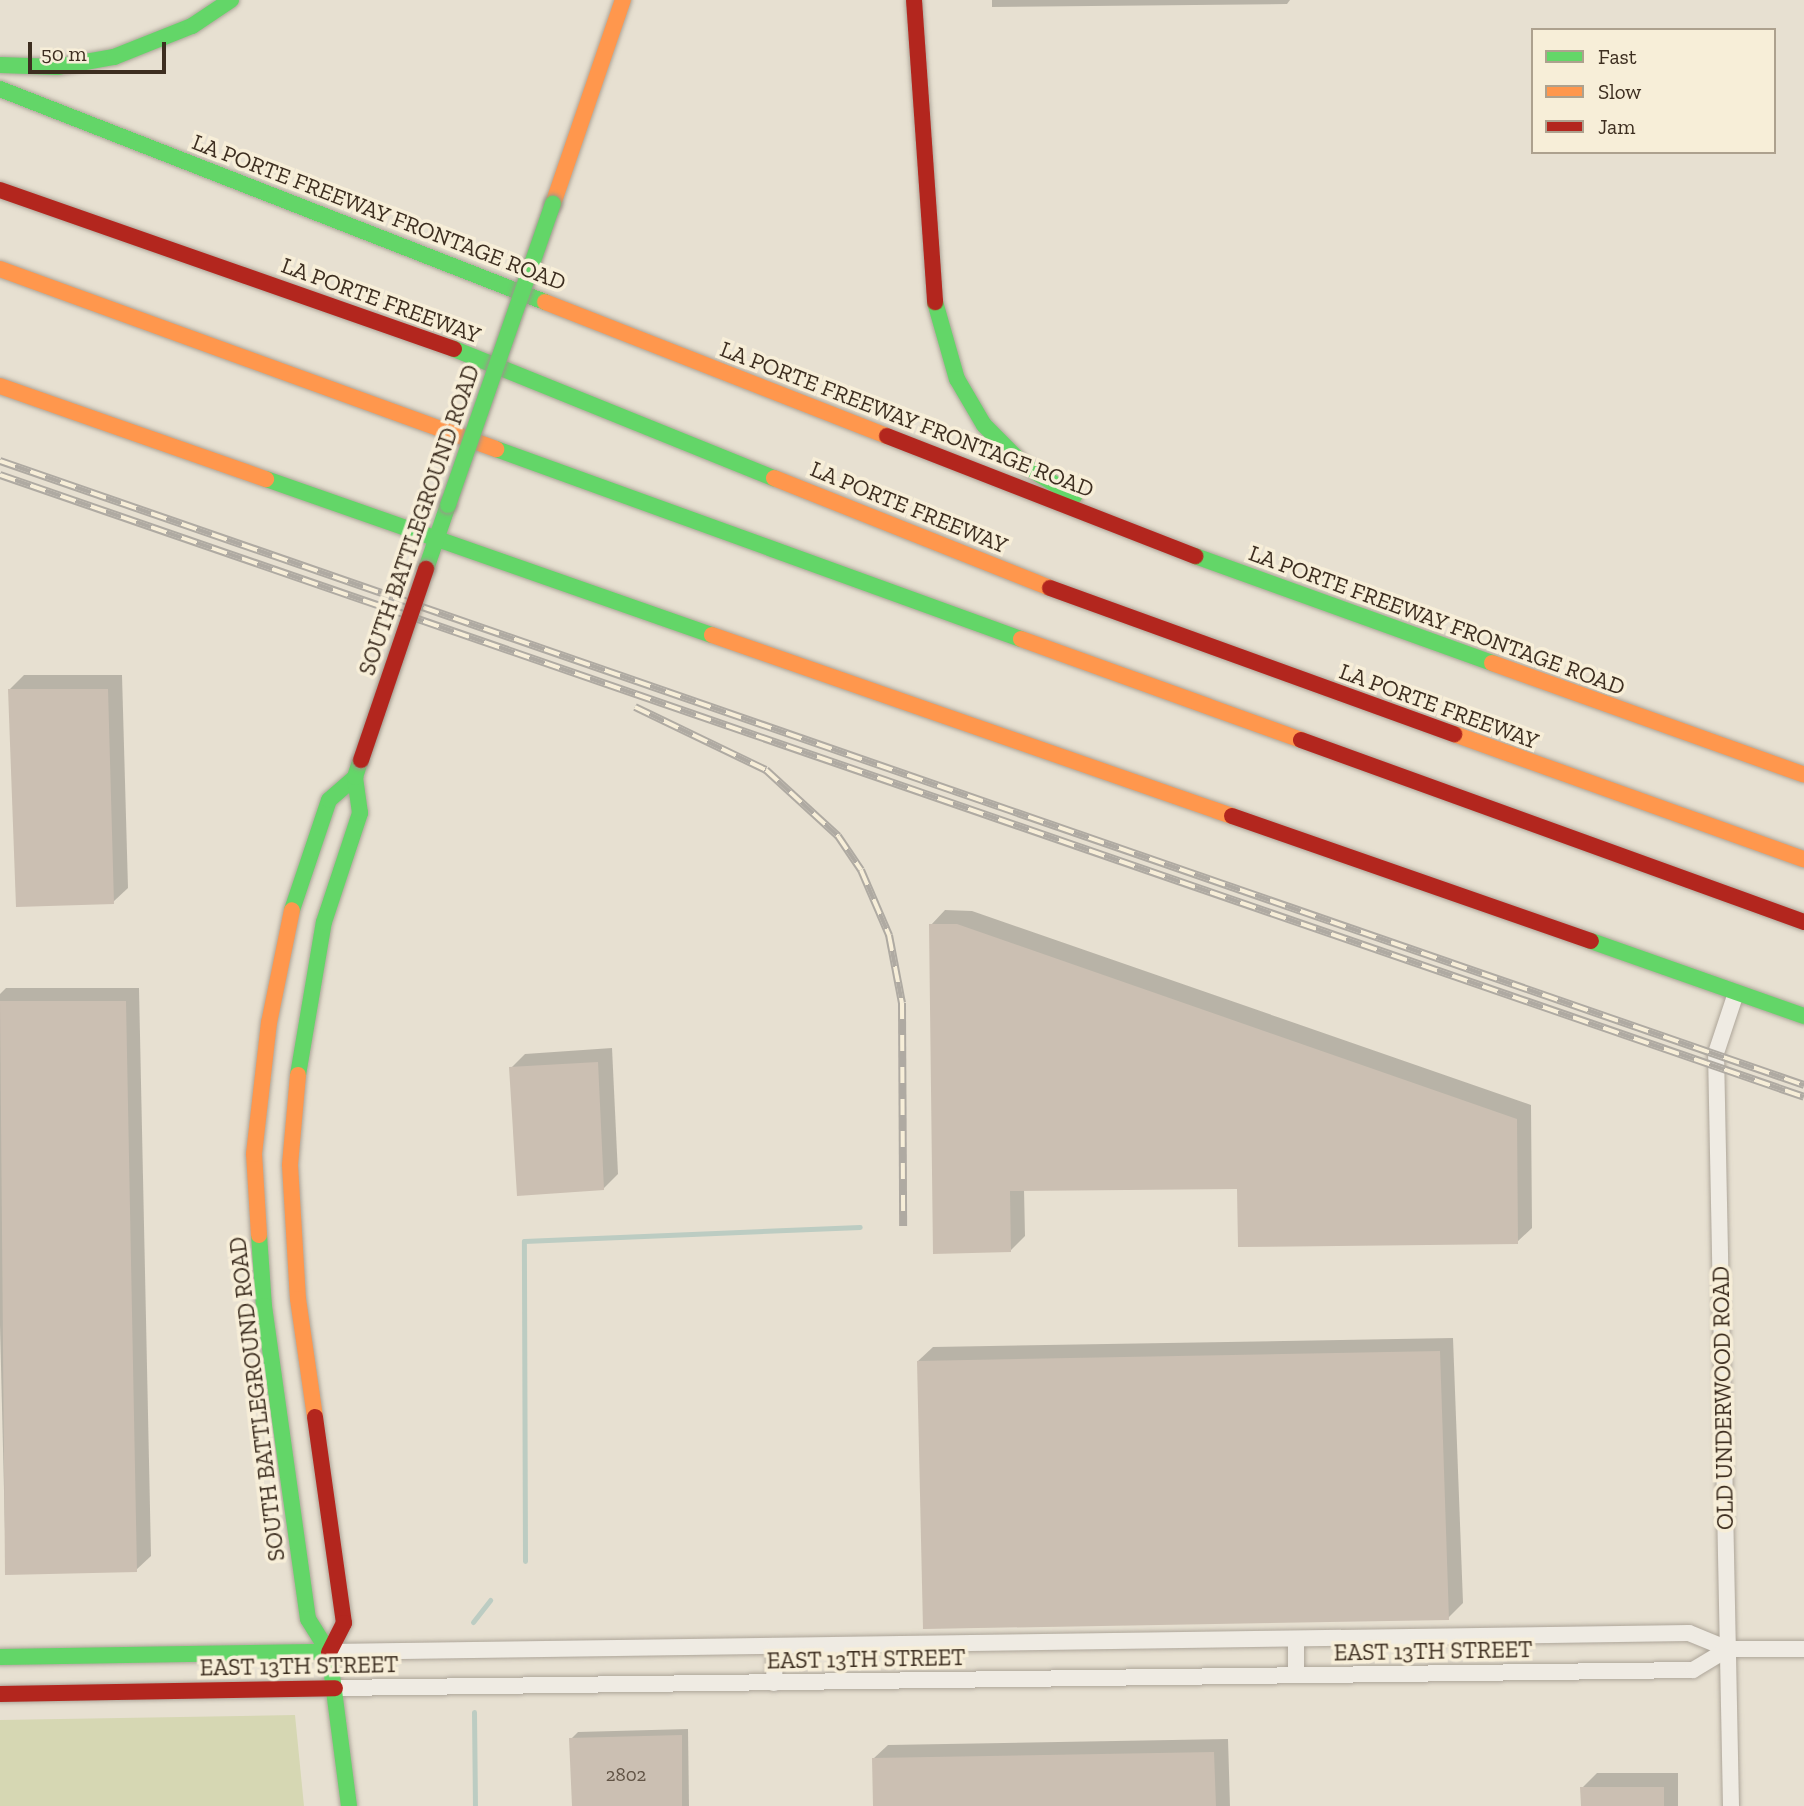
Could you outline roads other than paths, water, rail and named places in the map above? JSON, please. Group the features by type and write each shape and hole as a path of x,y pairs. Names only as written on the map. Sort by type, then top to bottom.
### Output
{"main road":[{"path":"0,65 57,67 114,57 192,26 231,0"},
{"name":"SOUTH BATTLEGROUND ROAD","path":"329,1652 344,1623 298,1299 290,1165 300,1045 324,922 360,813 355,777 623,0"},
{"path":"914,0 931,281 942,336 968,402 1000,444 1048,482 1189,554"},
{"name":"LA PORTE FREEWAY FRONTAGE ROAD","path":"0,89 1189,554 1804,775"},
{"name":"LA PORTE FREEWAY","path":"0,190 419,335 1086,603 1804,859"},
{"path":"0,269 1804,922"},
{"path":"0,386 1804,1016"},
{"name":"SOUTH BATTLEGROUND ROAD","path":"349,1806 329,1652 308,1619 264,1306 254,1154 269,1023 288,921 329,800 355,777"},
{"name":"EAST 13TH STREET","path":"0,1657 329,1652"},
{"name":"EAST 13TH STREET","path":"0,1694 335,1688"}],"street":[{"name":"OLD UNDERWOOD ROAD","path":"1731,1806 1716,1053 1736,993"},
{"name":"EAST 13TH STREET","path":"329,1652 1689,1633 1728,1649 1804,1649"},
{"path":"1296,1639 1296,1675"},
{"path":"774,1683 775,1646"},
{"name":"EAST 13TH STREET","path":"335,1688 1693,1670 1728,1649"}],"waterway":[{"path":"525,1561 524,1241 860,1227"},
{"path":"473,1622 490,1600"},
{"path":"474,1712 475,1806"}],"railway":[{"path":"0,461 1804,1085"},
{"path":"0,475 1804,1097"},
{"path":"635,707 766,770 838,836 861,870 889,935 902,1003 903,1226"}]}
